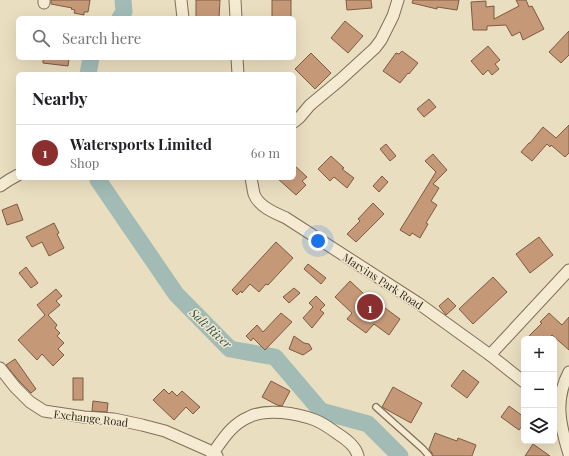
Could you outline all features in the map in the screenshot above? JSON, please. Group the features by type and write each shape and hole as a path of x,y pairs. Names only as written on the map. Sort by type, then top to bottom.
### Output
{"street":[{"path":"181,0 184,16"},
{"path":"235,0 236,16"},
{"path":"296,121 300,118 310,105 375,48 394,16 398,0"},
{"path":"237,60 238,72"},
{"path":"0,186 16,176"},
{"name":"Marvins Park Road","path":"251,180 256,197 265,207 286,218 411,299 490,355 521,380"},
{"path":"490,355 569,270"},
{"name":"Exchange Road","path":"0,368 15,387 30,402 44,411 84,417 114,419 142,425 165,431 208,450 215,455"},
{"path":"569,372 565,379 557,408 569,454"},
{"path":"215,455 226,435 235,424 250,416 269,412 299,415 316,420 347,440 357,452 358,456"}],"lane":[{"path":"376,407 423,449 428,456"}],"building":[{"path":"51,0 90,0 88,12 84,12 84,15 74,13 75,10 71,9 72,8 51,4"},
{"path":"196,0 220,0 219,16 196,16"},
{"path":"272,0 291,0 291,16 272,16"},
{"path":"346,0 371,0 372,8 347,10"},
{"path":"413,0 459,0 457,10 437,7 437,9 412,3"},
{"path":"516,0 526,0 529,7 532,6 544,29 523,40 520,32 512,36 506,25 487,26 487,30 473,30 471,2 486,1 486,7 494,6 494,19 519,6"},
{"path":"345,21 363,36 348,53 331,38"},
{"path":"569,31 569,55 561,63 549,52"},
{"path":"488,46 500,60 495,64 499,69 492,75 488,70 483,75 471,61"},
{"path":"402,51 418,63 400,83 383,71 396,53 399,54"},
{"path":"311,53 331,73 315,89 295,69"},
{"path":"43,60 69,60 68,66 43,63"},
{"path":"429,99 436,107 424,117 417,109"},
{"path":"569,125 569,153 565,157 551,145 550,147 547,144 532,161 521,152 543,127 556,138"},
{"path":"386,144 396,156 390,161 380,149"},
{"path":"433,154 447,170 433,184 439,188 431,201 437,205 426,223 428,224 420,238 412,233 410,236 400,230 436,172 425,161"},
{"path":"331,156 344,168 342,169 354,178 347,188 334,177 330,181 318,169"},
{"path":"296,167 307,177 302,181 306,185 296,195 279,180 296,180"},
{"path":"382,176 388,182 379,192 373,186"},
{"path":"373,203 384,214 356,242 347,234 360,221 358,219"},
{"path":"17,204 23,220 7,225 2,210"},
{"path":"54,223 59,233 57,234 64,248 49,256 42,242 32,247 26,237"},
{"path":"539,237 553,255 530,273 516,254"},
{"path":"276,242 293,258 268,285 266,284 259,292 250,284 242,293 241,291 237,295 232,290"},
{"path":"308,264 326,278 321,284 304,269"},
{"path":"26,267 38,283 31,288 19,273"},
{"path":"493,277 507,292 473,324 459,309"},
{"path":"350,281 365,295 366,294 400,319 389,335 374,324 366,333 347,319 352,313 335,297"},
{"path":"294,288 300,293 289,303 283,297"},
{"path":"56,289 62,296 56,301 60,305 48,315 57,325 55,328 60,333 57,336 64,343 58,349 64,355 53,366 42,354 37,360 18,340 45,315 37,305"},
{"path":"316,296 325,305 320,310 324,313 312,328 303,318 313,307 309,303"},
{"path":"448,298 456,306 446,315 439,306"},
{"path":"281,313 292,322 265,350 253,338 251,341 246,336 257,325 263,332"},
{"path":"549,313 562,325 569,317 569,350 557,339 557,336 529,336 542,323 540,322"},
{"path":"294,336 304,343 309,344 312,349 303,355 289,349"},
{"path":"15,359 36,389 31,393 6,365"},
{"path":"463,370 479,382 467,398 451,386"},
{"path":"73,378 83,378 83,400 73,400"},
{"path":"271,381 290,391 282,406 262,397"},
{"path":"393,387 422,403 411,423 382,407"},
{"path":"164,389 169,394 172,391 177,396 182,391 200,407 193,414 186,407 174,420 153,400"},
{"path":"93,401 108,403 107,412 92,411"},
{"path":"509,406 521,415 521,427 519,430 501,417"},
{"path":"435,433 457,441 458,438 476,445 472,456 433,456 429,449"},
{"path":"533,444 550,456 525,456"}],"waterway":[{"name":"Salt River","path":"121,16 124,12 123,0"},
{"name":"Salt River","path":"88,72 91,60"},
{"name":"Salt River","path":"98,180 176,294 230,349 275,357 321,411 368,424 400,456"}],"place":[{"name":"Watersports Limited","path":"370,307"}]}
